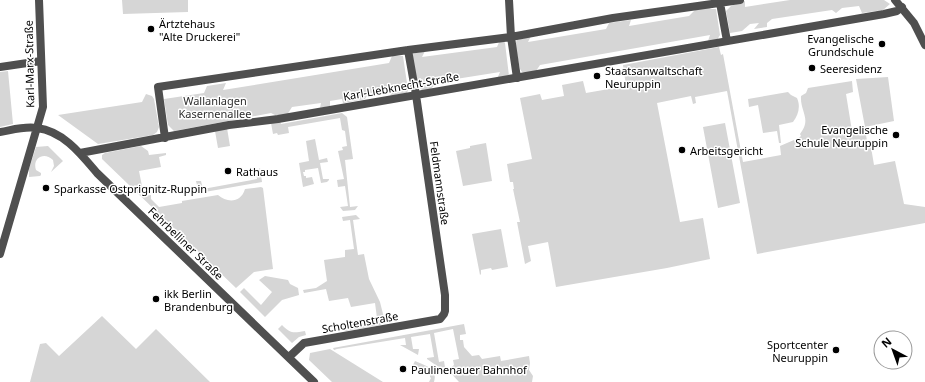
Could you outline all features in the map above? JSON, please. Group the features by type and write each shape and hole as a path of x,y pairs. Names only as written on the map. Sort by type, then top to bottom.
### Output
{"street":[{"name":"Karl-Marx-Straße","path":"0,254 43,107 39,0"},
{"path":"509,0 517,78"},
{"path":"164,138 158,87 408,50 512,37 613,18 740,0"},
{"path":"895,0 914,23 925,45"},
{"path":"720,3 726,41"},
{"name":"Karl-Liebknecht-Straße","path":"80,153 230,125 517,78 897,12 902,7"},
{"name":"Feldmannstraße","path":"408,50 445,294 445,311 440,319"},
{"path":"0,67 41,61"},
{"path":"0,132 15,129 37,128"},
{"name":"Fehrbelliner Straße","path":"37,128 56,134 67,141 80,153 97,173 314,382"},
{"name":"Scholtenstraße","path":"289,357 304,343 440,319"}],"green space":[{"path":"122,0 188,0 188,12 123,14"},
{"path":"790,0 884,0 890,4 883,10 862,13 859,6 842,8 836,13 832,10 772,19 767,23 767,27 754,29 759,23 750,24 742,31 730,33 726,11 731,6 745,1 745,7"},
{"path":"708,7 711,9 716,9 720,35 717,40 708,41 710,35 540,65 536,71 526,73 522,72 520,69 515,44 517,40 531,36 528,42 606,29 609,23 631,20 629,26 689,16 695,10"},
{"path":"500,40 503,40 505,43 509,76 497,79 500,72 437,82 431,89 423,91 418,86 412,54 425,51 422,57 497,47"},
{"path":"719,47 721,55 723,54 743,162 781,155 780,146 794,140 795,141 801,136 800,134 805,124 805,120 801,96 806,93 808,88 852,81 853,92 846,94 852,131 865,129 867,141 870,141 874,165 895,161 904,204 925,207 925,223 757,254 727,91 695,97 696,103 693,104 691,96 657,103 680,222 703,218 710,259 556,287 548,242 528,246 531,261 525,264 517,222 520,222 513,189 513,182 510,182 507,164 532,159 520,98 540,94 542,100 564,96 562,85 583,81 586,93 626,86 623,65"},
{"name":"Wallanlagen Kasernenallee","path":"392,56 403,56 408,90 407,93 390,96 393,89 368,94 365,99 343,103 342,99 330,101 330,106 320,108 321,103 292,107 287,115 277,116 271,113 174,131 168,125 164,99 204,93 207,86 226,83 223,90 389,63"},
{"path":"8,71 13,124 0,127 0,72"},
{"path":"888,77 894,121 865,127 856,79"},
{"path":"788,92 797,98 799,105 798,111 793,122 779,125 781,143 779,143 777,131 763,133 758,105 749,107 748,99"},
{"name":"Wallanlagen Kasernenallee","path":"146,94 152,96 154,99 159,127 157,132 153,135 98,144 58,115 142,102"},
{"path":"342,113 347,117 353,159 345,160 350,207 358,206 355,210 343,211 340,207 348,206 345,186 338,187 337,180 344,179 338,151 343,150 342,147 347,146 345,131 342,130 340,118 288,127 289,133 278,135 277,133 273,134 271,123 280,121 281,124"},
{"path":"725,123 740,203 718,208 703,127"},
{"path":"227,128 230,146 218,148 215,131"},
{"path":"315,139 319,160 327,158 328,162 320,163 323,179 329,180 321,183 318,168 305,170 305,172 303,172 304,176 306,176 306,178 312,177 314,184 303,187 299,163 309,161 306,141"},
{"path":"486,143 492,181 463,186 456,151 470,148 470,146"},
{"path":"48,146 63,161 51,172 54,166 53,160 46,156 40,157 37,159 35,166 36,170 41,173 41,175 29,177 29,169 36,147"},
{"path":"141,146 148,151 149,155 166,153 166,155 159,157 161,167 139,171 144,196 151,195 151,199 159,207 182,203 182,201 218,195 225,199 233,200 240,197 245,189 263,188 273,269 254,272 236,288 102,159 102,155 105,153"},
{"path":"260,168 262,182 199,193 196,181 201,181 203,189 257,179 256,171"},
{"path":"356,215 360,219 353,220 358,255 364,254 369,279 380,302 385,322 380,325 345,331 342,324 377,318 375,303 351,307 348,298 329,301 326,289 304,293 303,290 316,288 327,281 324,260 345,257 345,250 354,249 350,220 343,221 342,217"},
{"path":"501,229 508,267 492,270 491,268 481,270 480,275 472,234"},
{"path":"265,276 288,280 290,284 298,288 299,295 282,300 265,317 240,292 244,288 261,305 272,292 259,280"},
{"path":"102,316 136,349 156,329 210,382 30,382 40,344 46,343 59,356"},
{"path":"464,324 466,334 460,335 460,340 463,340 464,347 472,356 479,355 482,359 500,356 501,361 529,356 529,370 533,376 532,382 459,382 448,370 454,365 453,360 459,359 453,329 434,333 439,362 444,361 445,367 440,368 427,359 434,357 430,334 411,337 413,349 419,349 418,355 400,345 406,345 405,338 334,350 333,348"},
{"path":"282,325 292,332 305,331 306,335 299,337 292,343 278,329"},
{"path":"330,349 383,382 332,382 309,360 310,353"},
{"path":"415,361 427,366 433,371 435,377 434,382 429,382 431,378 430,373 426,371 423,373 412,367"}],"place":[{"name":"Ärtztehaus \"Alte Druckerei\"","path":"151,29"},
{"name":"Evangelische Grundschule","path":"882,44"},
{"name":"Seeresidenz","path":"812,68"},
{"name":"Staatsanwaltschaft Neuruppin","path":"597,76"},
{"name":"Evangelische Schule Neuruppin","path":"896,135"},
{"name":"Arbeitsgericht","path":"682,150"},
{"name":"Rathaus","path":"228,171"},
{"name":"Sparkasse Ostprignitz-Ruppin","path":"46,188"},
{"name":"ikk Berlin Brandenburg","path":"156,299"},
{"name":"Sportcenter Neuruppin","path":"836,350"},
{"name":"Paulinenauer Bahnhof","path":"403,369"}]}
